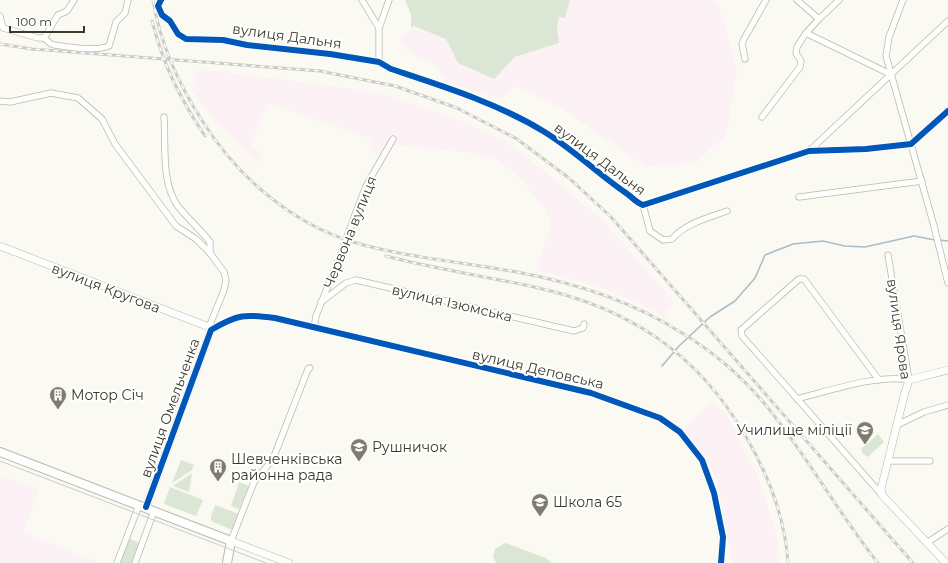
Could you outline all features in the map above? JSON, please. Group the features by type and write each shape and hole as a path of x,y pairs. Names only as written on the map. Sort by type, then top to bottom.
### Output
{"main road":[{"path":"0,452 232,541 227,563"}],"street":[{"path":"44,38 58,15 67,11 74,0"},
{"path":"0,16 3,28 38,38 44,38 54,45 103,48 109,46 116,22 124,15 128,0"},
{"path":"362,0 379,28"},
{"path":"379,62 379,28 389,0"},
{"path":"745,59 742,44 766,0"},
{"path":"798,0 819,19"},
{"path":"762,117 800,67 801,61 796,53 797,47 806,33 839,0"},
{"path":"903,0 886,47 886,56 922,181 948,283"},
{"name":"вулиця Дальня","path":"160,1 158,6 162,15 170,21 178,34 186,39 223,40 247,45 330,54 379,62 391,69 511,113 545,132 611,184 639,204 643,205 809,151 866,149 911,144"},
{"path":"809,151 948,21"},
{"path":"806,33 890,74"},
{"path":"0,101 10,102 51,93 78,98 102,119 111,137 176,226 196,239 210,253 224,272 226,280 224,290 210,329"},
{"path":"911,144 948,112"},
{"path":"164,117 168,186 180,208 210,242 210,253"},
{"name":"Червона вулиця","path":"314,328 321,302 366,186 393,138"},
{"path":"800,197 922,181"},
{"path":"643,205 650,231 663,240 672,239 679,232 696,222 727,211"},
{"name":"вулиця Кругова","path":"0,246 210,329"},
{"name":"вулиця Ярова","path":"882,495 882,483 910,380 888,255"},
{"path":"879,380 809,285 802,278 798,279 741,330 742,336 797,399 882,495 928,542 946,563"},
{"name":"вулиця Ізюмська","path":"321,302 346,283 356,280 574,331 583,328 584,324"},
{"name":"вулиця Омельченка","path":"117,563 142,506 210,329 230,320 247,315"},
{"name":"вулиця Деповська","path":"247,315 275,318 591,393 660,418 680,432 702,460 714,493 723,537 723,559 721,563"},
{"path":"288,563 232,541 254,482 272,459 308,369 310,368"},
{"path":"797,399 879,380 896,378 910,380 948,370"},
{"path":"897,425 924,412 948,405"},
{"path":"889,461 930,461"},
{"path":"135,563 154,510"},
{"path":"928,542 948,529"}],"shaded area":[{"path":"570,0 710,0 718,2 737,70 726,135 695,163 646,166 561,108 514,86 501,99 476,92 447,81 436,66 410,53 399,40 414,26 446,39 458,63 494,79 515,57 559,43 557,27 559,16 565,18"},
{"path":"199,69 354,89 392,97 452,117 478,128 502,140 525,156 602,219 674,302 664,317 640,304 592,284 536,270 552,223 544,207 517,175 498,160 474,153 393,145 387,147 381,155 371,152 372,139 269,103 250,144 262,155 256,162 214,120 191,89"},
{"path":"713,401 730,420 761,483 778,541 780,563 732,563 717,481 705,457 683,430"},
{"path":"0,475 40,489 23,532 100,563 0,563"}],"green space":[{"path":"405,0 570,0 565,18 559,17 557,27 559,43 515,57 494,79 458,63 446,39 414,26 411,28 411,15"},
{"path":"878,434 884,442 868,457 863,454 861,449"},
{"path":"181,460 194,465 192,470 172,483"},
{"path":"192,473 189,492 173,486"},
{"path":"239,482 249,486 239,509 231,506"},
{"path":"170,487 203,500 196,516 164,504"},
{"path":"215,505 239,514 232,530 211,521"},
{"path":"128,538 140,543 133,563 119,563"},
{"path":"505,543 546,558 552,563 496,563 493,556 495,549"}],"waterway":[{"path":"662,366 679,346 710,317 735,301 755,278 765,255 793,244 823,241 845,246 865,247 914,236 935,240"},
{"path":"938,240 948,241"}],"tram line":[{"path":"0,461 266,563"}],"railway":[{"path":"153,0 160,32 166,48 178,78 194,108 232,161 249,179 287,210 330,234 353,242 394,252 539,276 582,288 623,303 682,333 726,365 746,383 764,403 794,442 849,524 878,563"},
{"path":"152,21 173,81 187,108 205,136"},
{"path":"0,44 32,49 320,71 395,86 457,108 517,139 569,178 611,217 913,563"},
{"path":"386,256 423,265 534,287 568,296 599,307 629,321 656,337 682,357 705,380 726,406 745,435 761,465 774,496 783,529 788,563"}],"cycle path":[{"path":"161,0 158,6 162,15 170,21 178,34 186,39 223,40 247,45 330,54 379,62 391,69 449,89 507,112 554,138 605,178 643,205 809,151 866,149 911,144 948,111"},
{"path":"146,507 211,330 228,321 242,316 265,317 275,318 591,393 660,418 680,432 702,460 714,493 723,537 721,563"}],"place":[{"name":"Мотор Січ","path":"58,410"},
{"name":"Училище міліції","path":"865,445"},
{"name":"Рушничок","path":"359,462"},
{"name":"Шевченківська районна рада","path":"218,482"},
{"name":"Школа 65","path":"540,517"}]}
